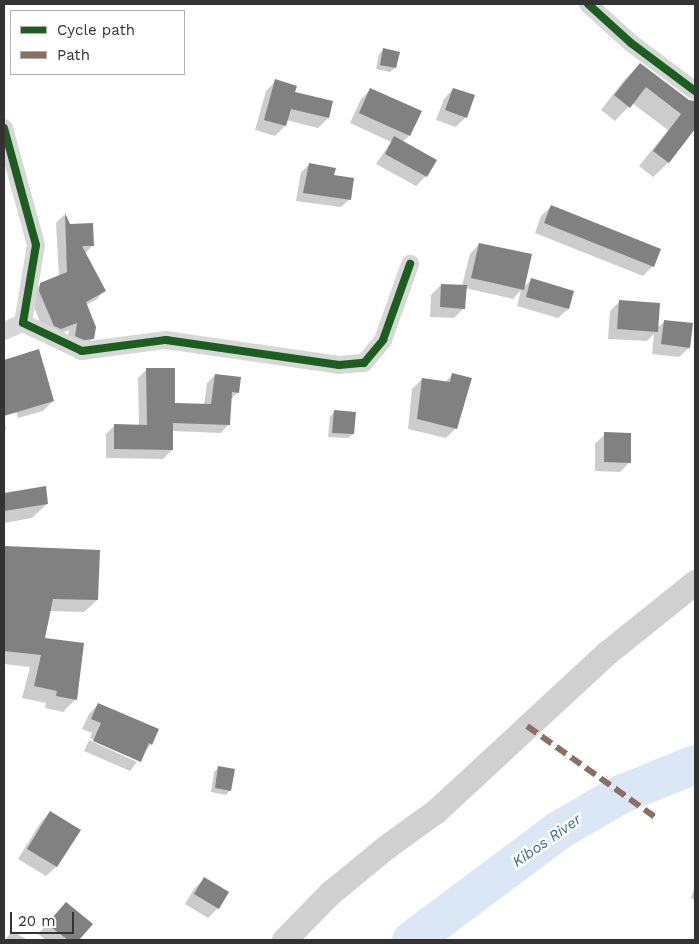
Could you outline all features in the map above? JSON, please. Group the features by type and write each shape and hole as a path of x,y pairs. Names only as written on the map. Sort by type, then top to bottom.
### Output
{"main road":[{"path":"284,940 330,893 386,847 436,811 608,652 695,582"}],"street":[{"path":"588,4 631,43 695,91"},
{"path":"4,128 36,245 23,323"},
{"path":"4,331 23,323 82,351 166,340 339,365 364,363 383,340 410,264"}],"building":[{"path":"383,48 400,52 396,68 380,65"},
{"path":"640,63 689,100 695,101 695,129 669,163 653,151 681,114 646,87 630,108 614,95"},
{"path":"275,79 297,86 295,92 333,101 329,118 291,109 286,126 264,120"},
{"path":"370,88 422,111 410,136 359,113"},
{"path":"453,88 475,95 467,118 445,110"},
{"path":"394,136 437,160 427,177 385,154"},
{"path":"309,163 336,168 334,175 354,178 351,200 303,193"},
{"path":"551,205 661,249 654,267 544,223"},
{"path":"65,213 70,224 93,223 94,246 82,246 106,291 86,302 96,327 94,339 84,340 75,336 77,323 61,329 54,326 39,291 40,283 67,272"},
{"path":"479,243 532,254 524,290 471,278"},
{"path":"531,278 574,291 569,309 526,297"},
{"path":"441,284 467,285 465,309 440,307"},
{"path":"619,300 660,303 658,332 617,329"},
{"path":"664,320 693,323 690,348 661,344"},
{"path":"39,349 54,401 4,416 4,360"},
{"path":"146,368 175,368 175,403 211,404 215,374 241,377 239,393 232,392 230,425 173,423 173,450 114,449 114,424 147,425"},
{"path":"452,373 472,378 457,429 417,419 422,378 450,382"},
{"path":"334,410 356,412 354,434 332,433"},
{"path":"604,432 631,433 631,463 604,462"},
{"path":"46,486 48,504 4,511 4,493"},
{"path":"4,546 100,550 98,600 53,599 45,638 84,643 77,700 56,696 57,691 34,686 41,655 4,651"},
{"path":"98,703 159,729 152,745 149,743 141,762 93,741 101,723 91,719"},
{"path":"218,766 235,769 231,791 215,788"},
{"path":"50,811 81,830 57,867 27,849"},
{"path":"204,877 229,892 219,909 194,894"},
{"path":"66,902 93,924 79,940 68,940 47,924"}],"waterway":[{"name":"Kibos River","path":"411,940 558,830 620,794 695,764"}],"marked path":[{"path":"527,726 655,817"}],"cycle path":[{"path":"588,4 631,43 695,91"},
{"path":"4,128 36,245 23,323 82,351 166,340 339,365 364,363 383,340 410,264"}]}
